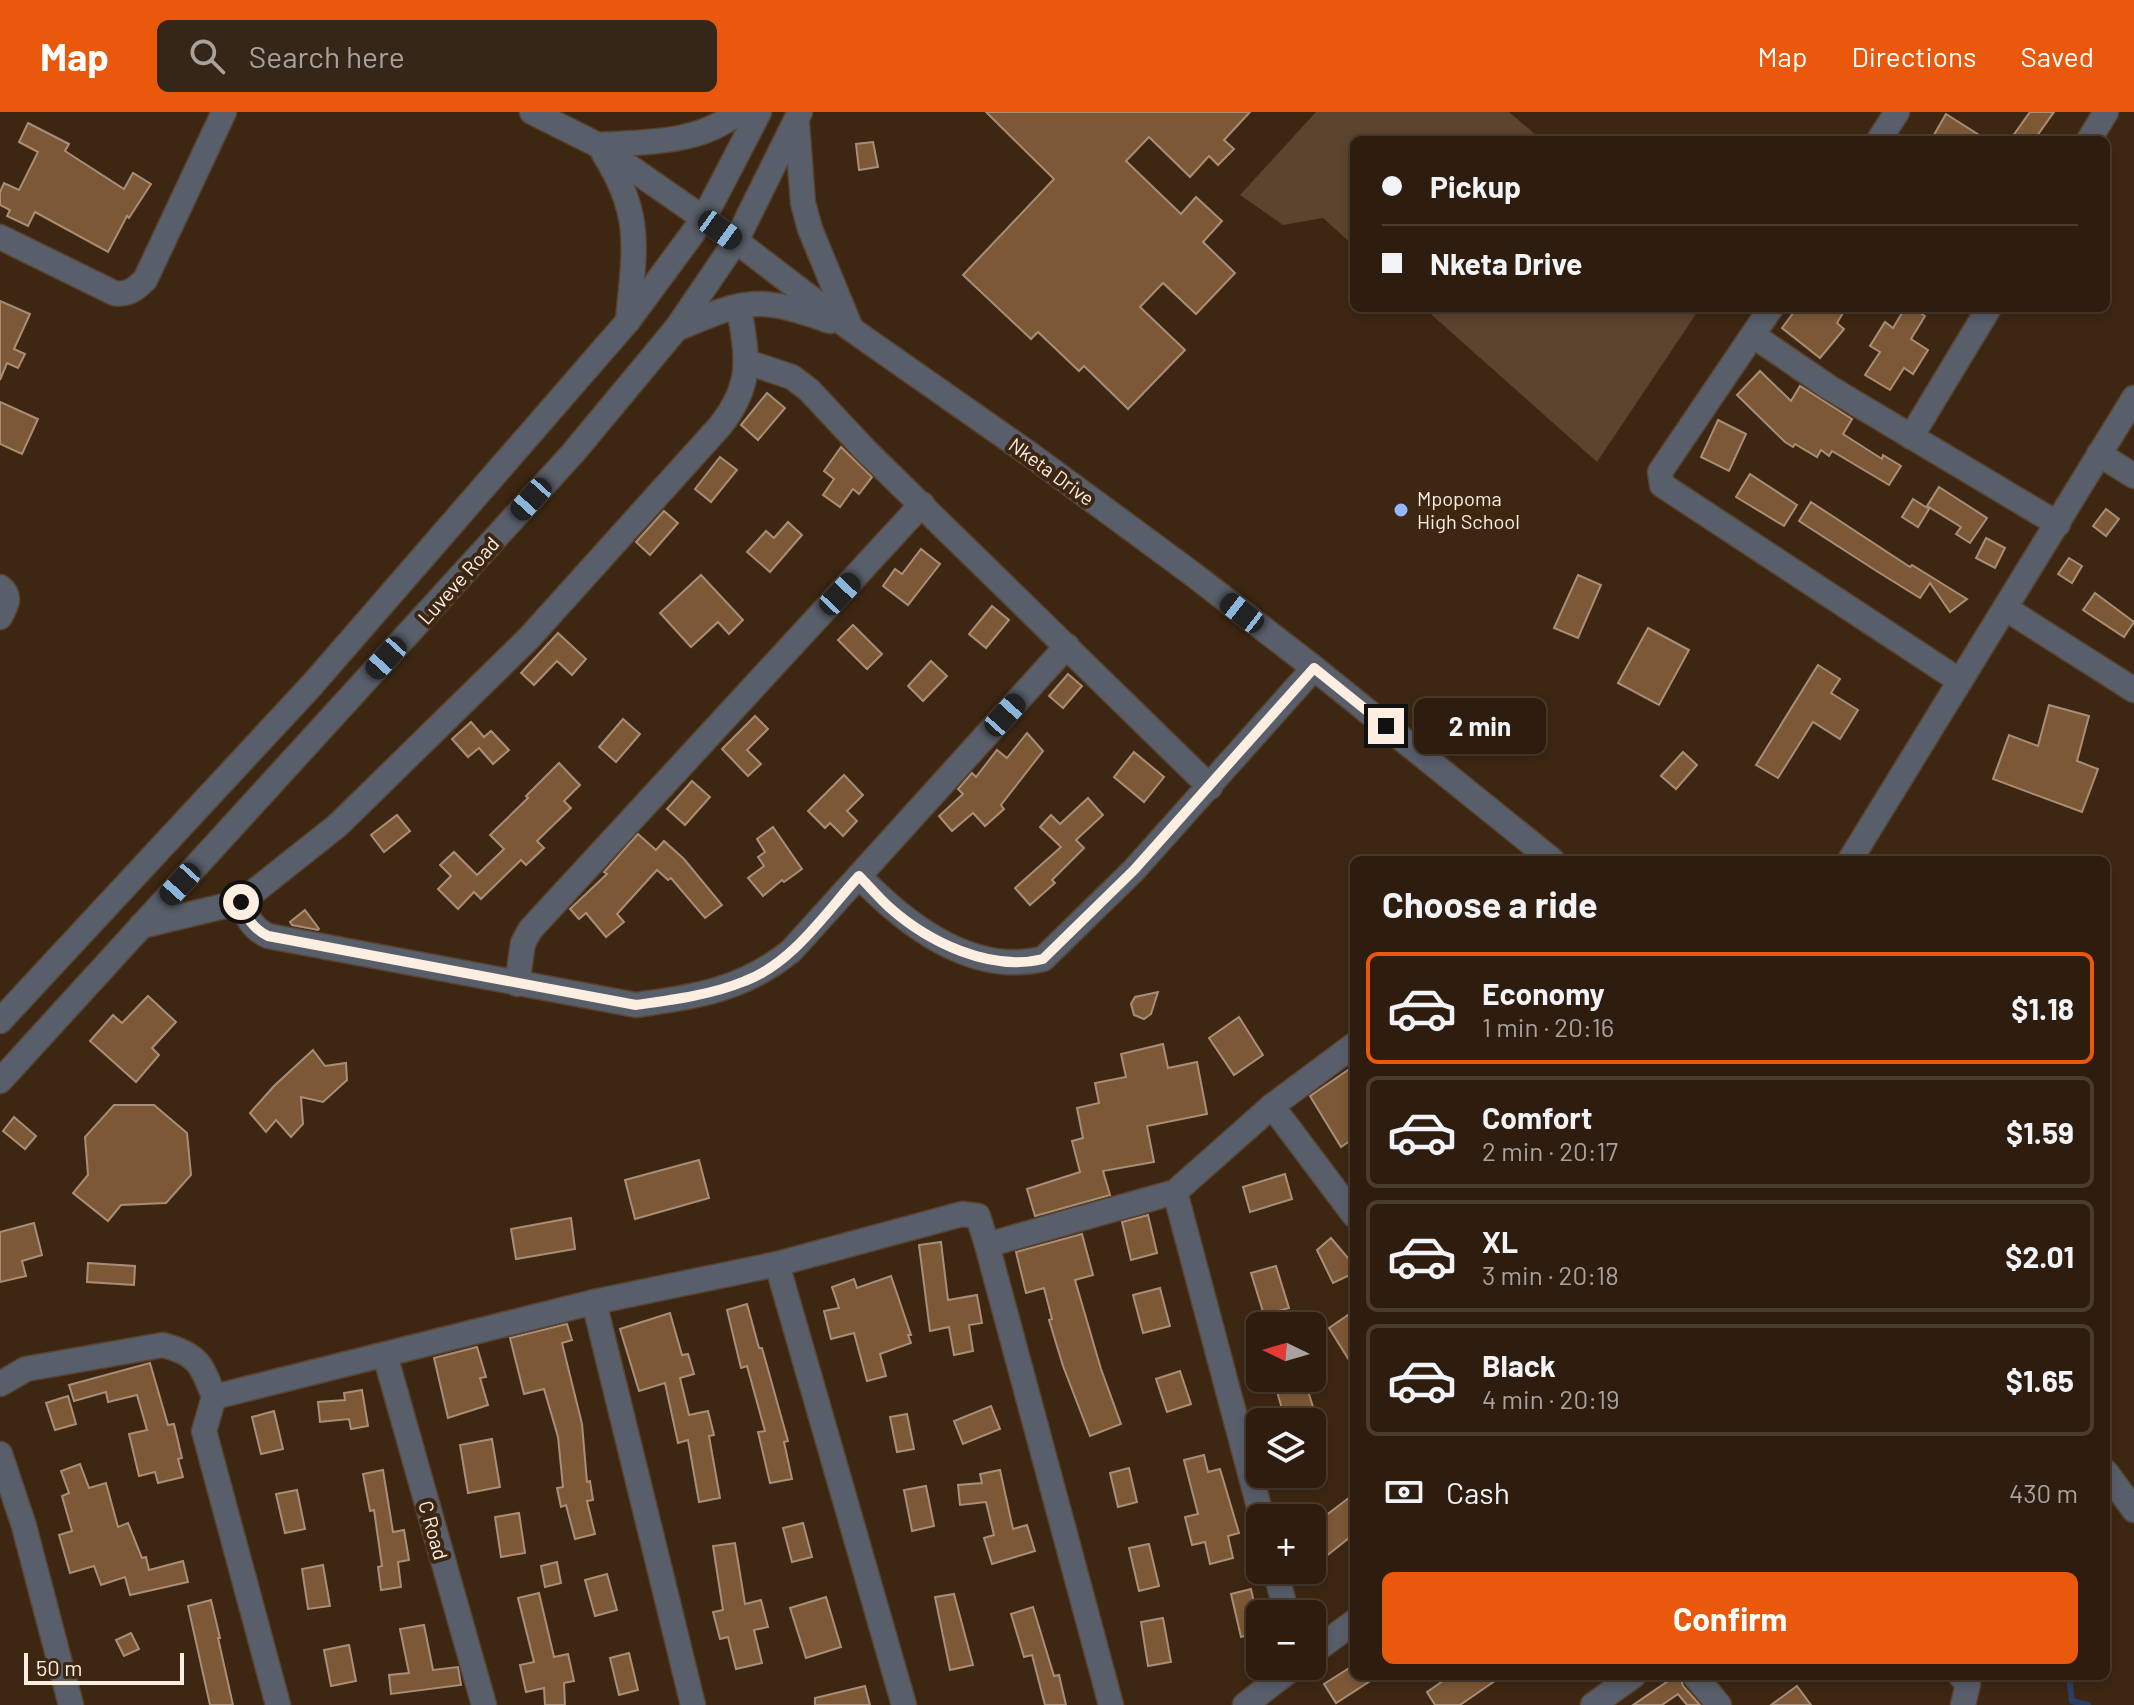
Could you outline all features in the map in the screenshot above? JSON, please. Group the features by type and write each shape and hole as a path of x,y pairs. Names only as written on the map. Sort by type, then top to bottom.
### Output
{"street":[{"path":"0,237 114,293 134,291 145,280 224,112"},
{"name":"Nketa Drive","path":"532,112 598,145 1031,455 1314,668 1547,856"},
{"path":"628,321 634,252 632,212 619,178 598,145 693,135 714,128 738,112"},
{"name":"Luveve Road","path":"0,1021 312,685 628,321 704,218 759,112"},
{"path":"1882,136 1897,112"},
{"path":"2091,136 2106,112"},
{"path":"798,117 803,203 810,229 851,329"},
{"name":"Luveve Road","path":"0,1081 573,453 676,329 736,241 798,117"},
{"path":"676,329 756,304 780,307 851,329"},
{"path":"141,926 241,902 338,825 538,628 734,407 747,362 739,307"},
{"path":"1769,312 1660,472 1662,485 1960,681"},
{"path":"1911,437 1987,312"},
{"path":"1754,336 1830,388 2058,524"},
{"path":"747,362 792,377 809,390 867,452 1210,787"},
{"path":"1852,856 2134,398"},
{"path":"2099,454 2134,476"},
{"path":"517,984 523,943 530,930 922,504"},
{"path":"0,587 7,594 8,602 0,617"},
{"path":"2005,608 2134,690"},
{"path":"241,902 249,922 268,936 636,1005 691,997 747,981 791,951 1067,646"},
{"path":"859,876 890,908 949,947 1026,963 1043,959 1134,870 1314,668"},
{"path":"987,1245 1175,1192 1272,1106 1350,1048"},
{"path":"1272,1106 1350,1210"},
{"path":"1175,1192 1258,1504"},
{"path":"214,1397 594,1302 777,1264 962,1214 978,1216 1111,1705"},
{"path":"777,1264 904,1705"},
{"path":"594,1302 693,1705"},
{"path":"0,1384 26,1369 163,1345 183,1350 202,1364 214,1397 204,1431 278,1705"},
{"name":"C Road","path":"385,1355 484,1705"},
{"path":"0,1454 12,1526 71,1705"},
{"path":"2110,1477 2134,1510"},
{"path":"1326,1643 1350,1625"},
{"path":"1245,1705 1277,1680"},
{"path":"1593,1705 1627,1680"},
{"path":"1698,1680 1719,1705"}],"shaded area":[{"path":"1316,112 1509,112 1537,136 1350,136 1350,242 1323,218 1283,225 1240,195"},
{"path":"1428,312 1697,312 1597,462"}],"building":[{"path":"986,112 1250,112 1224,140 1234,149 1218,165 1209,156 1190,177 1149,137 1126,161 1181,214 1196,197 1222,221 1203,242 1235,273 1196,314 1163,283 1140,307 1185,350 1128,409 1084,366 1079,371 1038,332 1031,339 963,275 1054,179"},
{"path":"2030,112 2054,112 2037,136 2013,136"},
{"path":"1946,114 1981,136 1933,136"},
{"path":"28,123 69,144 65,151 124,189 133,173 151,184 129,218 127,216 108,252 35,212 28,226 7,216 10,210 0,205 4,183 19,190 38,152 19,142"},
{"path":"873,142 878,167 859,170 856,144"},
{"path":"0,301 30,314 14,349 25,354 18,368 7,363 0,380"},
{"path":"1794,312 1844,312 1837,323 1844,329 1820,358 1782,328"},
{"path":"1903,312 1918,312 1925,316 1911,339 1928,350 1913,374 1904,368 1890,390 1865,375 1880,352 1870,346 1885,322 1893,328"},
{"path":"1760,371 1791,401 1800,386 1852,419 1843,434 1882,459 1883,455 1901,466 1889,485 1832,451 1829,456 1821,450 1817,457 1795,444 1793,447 1785,442 1737,395"},
{"path":"767,393 785,408 758,440 741,425"},
{"path":"0,402 38,419 22,454 0,444"},
{"path":"1718,420 1746,434 1729,471 1701,457"},
{"path":"841,447 872,477 859,494 853,489 840,507 823,495 834,479 824,471"},
{"path":"720,457 737,470 711,502 695,489"},
{"path":"1750,474 1797,505 1784,526 1736,497"},
{"path":"1939,487 1987,518 1970,543 1956,534 1961,527 1927,506"},
{"path":"1913,499 1929,509 1918,527 1902,517"},
{"path":"1811,502 1910,567 1912,565 1967,599 1950,612 1930,583 1920,598 1878,572 1799,521"},
{"path":"2106,509 2119,519 2106,536 2093,526"},
{"path":"664,511 678,523 650,555 636,542"},
{"path":"788,522 802,535 770,572 747,552 766,531 774,538"},
{"path":"1986,538 2005,548 1995,568 1976,558"},
{"path":"921,549 940,564 908,605 883,586 895,569 902,574"},
{"path":"2069,558 2082,566 2072,583 2058,574"},
{"path":"701,575 743,620 729,634 718,622 691,647 660,613"},
{"path":"1578,575 1601,585 1578,638 1554,628"},
{"path":"2095,593 2134,622 2124,637 2083,610"},
{"path":"992,606 1009,620 986,648 969,634"},
{"path":"853,625 882,654 867,669 838,640"},
{"path":"1648,628 1689,650 1659,705 1618,683"},
{"path":"558,633 586,659 572,675 557,661 534,685 521,673"},
{"path":"931,661 947,676 923,701 908,686"},
{"path":"1818,665 1840,679 1831,693 1858,710 1840,739 1813,722 1778,778 1756,765"},
{"path":"1068,674 1082,686 1063,708 1049,696"},
{"path":"2049,705 2089,716 2077,761 2098,769 2082,812 1993,779 2009,735 2038,746"},
{"path":"755,716 768,729 747,750 761,764 748,776 722,749"},
{"path":"623,719 640,734 616,762 599,747"},
{"path":"471,722 484,737 491,731 509,750 493,764 479,748 468,757 452,739"},
{"path":"1027,733 1043,751 1001,805 1004,809 985,826 973,813 952,831 939,816 963,794 958,789 972,773 976,777 997,750 1007,758"},
{"path":"1134,752 1164,777 1144,802 1114,777"},
{"path":"1683,752 1697,765 1676,789 1661,776"},
{"path":"559,763 580,785 564,801 571,808 537,841 544,848 526,865 521,860 481,899 474,892 458,909 438,889 451,876 440,865 454,852 477,875 504,849 490,835"},
{"path":"844,775 863,795 847,811 857,821 843,836 830,823 825,828 808,811"},
{"path":"692,781 710,797 685,825 667,809"},
{"path":"1088,798 1103,815 1076,840 1084,848 1052,880 1055,883 1030,905 1015,888 1061,847 1040,827 1051,815 1060,824"},
{"path":"397,815 410,831 384,852 371,835"},
{"path":"773,827 802,869 763,896 748,878 764,866 758,857 765,852 757,839"},
{"path":"638,834 656,850 664,841 684,859 722,905 705,918 671,878 668,880 657,870 617,914 624,922 606,937 586,913 579,919 570,909 607,874 604,872"},
{"path":"305,910 319,929 318,930 290,922"},
{"path":"1158,992 1151,1014 1144,1019 1134,1015 1131,1004 1135,997"},
{"path":"148,996 176,1022 152,1048 159,1055 136,1082 90,1041 113,1015 122,1023"},
{"path":"1239,1017 1263,1055 1234,1075 1209,1038"},
{"path":"1163,1044 1168,1068 1197,1062 1207,1114 1147,1126 1154,1162 1103,1171 1110,1195 1035,1216 1027,1189 1080,1172 1072,1141 1083,1138 1077,1108 1099,1103 1095,1083 1126,1077 1121,1054"},
{"path":"313,1050 325,1066 346,1063 347,1080 323,1102 301,1097 303,1124 291,1137 276,1120 266,1132 250,1113"},
{"path":"1350,1069 1350,1141 1341,1147 1310,1096"},
{"path":"114,1105 154,1105 187,1133 191,1175 166,1203 121,1205 108,1221 73,1193 88,1175 85,1137"},
{"path":"14,1117 36,1136 25,1149 3,1131"},
{"path":"699,1160 709,1198 635,1219 625,1180"},
{"path":"1285,1174 1292,1199 1250,1212 1243,1187"},
{"path":"1148,1215 1157,1253 1131,1260 1122,1222"},
{"path":"571,1218 575,1249 516,1259 511,1229"},
{"path":"34,1223 42,1255 22,1261 26,1276 0,1282 0,1232"},
{"path":"1082,1234 1093,1275 1075,1280 1121,1424 1090,1436 1063,1366 1049,1320 1052,1319 1044,1288 1026,1293 1016,1252"},
{"path":"1331,1238 1350,1260 1350,1275 1333,1283 1317,1250"},
{"path":"941,1242 948,1300 977,1295 982,1323 969,1325 973,1351 954,1355 949,1327 930,1331 919,1245"},
{"path":"88,1263 135,1266 134,1285 87,1282"},
{"path":"1276,1266 1289,1308 1263,1312 1251,1273"},
{"path":"891,1276 911,1343 880,1354 886,1376 867,1381 854,1333 831,1339 824,1311 839,1308 832,1287 854,1279 857,1288"},
{"path":"1160,1288 1170,1326 1143,1333 1133,1295"},
{"path":"747,1304 788,1441 784,1442 792,1479 770,1483 758,1432 765,1431 747,1366 741,1368 727,1310"},
{"path":"670,1313 682,1355 688,1354 694,1374 680,1378 689,1415 708,1411 714,1435 709,1436 720,1498 699,1502 688,1440 678,1443 665,1383 639,1391 620,1329"},
{"path":"1350,1314 1350,1362 1329,1328"},
{"path":"567,1324 572,1340 562,1343 582,1424 587,1482 590,1481 593,1500 587,1501 595,1534 575,1539 566,1505 561,1507 557,1488 563,1487 558,1437 544,1389 524,1394 510,1338"},
{"path":"477,1347 486,1377 480,1378 488,1405 448,1418 434,1358"},
{"path":"150,1363 168,1425 174,1424 182,1458 178,1459 183,1477 158,1483 155,1472 139,1476 129,1434 147,1430 137,1395 108,1402 106,1392 74,1401 69,1385"},
{"path":"1180,1371 1191,1404 1167,1412 1156,1379"},
{"path":"362,1390 368,1426 351,1429 349,1419 320,1422 318,1402 345,1400 344,1393"},
{"path":"1277,1392 1308,1392 1313,1408 1282,1408"},
{"path":"68,1396 76,1424 55,1430 46,1403"},
{"path":"991,1406 1000,1429 963,1444 954,1421"},
{"path":"274,1411 283,1449 261,1454 252,1417"},
{"path":"907,1414 914,1449 897,1452 890,1417"},
{"path":"492,1439 500,1487 468,1493 460,1445"},
{"path":"1204,1455 1208,1472 1220,1469 1239,1533 1228,1536 1233,1558 1210,1564 1205,1542 1192,1545 1185,1517 1198,1514 1184,1460"},
{"path":"80,1464 89,1488 106,1483 118,1527 128,1523 142,1558 146,1557 149,1570 183,1561 188,1582 130,1595 125,1577 101,1585 94,1566 70,1573 59,1535 72,1531 62,1496 69,1493 61,1471"},
{"path":"1129,1468 1137,1502 1118,1507 1110,1473"},
{"path":"383,1470 393,1532 404,1530 409,1560 398,1562 401,1587 381,1590 378,1567 382,1566 374,1510 370,1511 363,1474"},
{"path":"1000,1470 1013,1529 1027,1525 1035,1551 992,1564 984,1538 994,1535 986,1502 960,1505 958,1485 982,1483 980,1474"},
{"path":"926,1486 934,1526 912,1531 904,1490"},
{"path":"297,1490 305,1529 285,1533 276,1494"},
{"path":"1350,1497 1350,1537 1326,1556 1326,1515"},
{"path":"519,1513 525,1553 501,1557 495,1517"},
{"path":"803,1523 812,1557 792,1562 783,1528"},
{"path":"735,1543 745,1604 761,1600 768,1627 754,1630 762,1663 736,1669 728,1637 720,1639 713,1612 723,1610 713,1546"},
{"path":"1149,1544 1159,1586 1139,1591 1129,1548"},
{"path":"557,1562 561,1583 545,1587 541,1566"},
{"path":"323,1565 330,1606 308,1609 302,1569"},
{"path":"607,1574 617,1610 595,1616 585,1580"},
{"path":"1251,1589 1253,1600 1246,1600 1246,1636 1241,1637 1231,1594"},
{"path":"539,1593 554,1657 568,1654 574,1681 564,1683 565,1705 545,1705 544,1688 526,1692 520,1665 534,1662 518,1598"},
{"path":"954,1594 973,1665 950,1670 935,1597"},
{"path":"826,1597 841,1647 806,1658 790,1608"},
{"path":"211,1600 233,1705 210,1705 188,1606"},
{"path":"1033,1607 1054,1676 1059,1675 1066,1705 1045,1705 1032,1655 1024,1657 1011,1614"},
{"path":"1163,1618 1171,1662 1148,1666 1141,1622"},
{"path":"424,1625 433,1670 458,1667 461,1685 391,1694 389,1675 409,1673 400,1629"},
{"path":"131,1633 139,1649 124,1656 116,1640"},
{"path":"349,1645 356,1681 331,1686 324,1650"},
{"path":"629,1653 638,1690 619,1695 610,1658"},
{"path":"1350,1668 1350,1680 1372,1680 1336,1703 1324,1684"},
{"path":"1444,1680 1496,1680 1460,1705 1435,1705 1427,1692"},
{"path":"1681,1680 1700,1705 1687,1705 1678,1694 1662,1705 1633,1705 1668,1681"},
{"path":"865,1686 870,1705 815,1705 815,1698"},
{"path":"1797,1686 1811,1705 1771,1705"}],"waterway":[{"path":"2069,1680 2072,1701 2088,1705"}],"place":[{"name":"Mpopoma High School","path":"1401,510"}],"route":[{"path":"241,902 249,922 268,936 636,1005 691,997 747,981 791,951 859,876 890,908 949,947 1026,963 1043,959 1134,870 1314,668 1386,726"}]}
